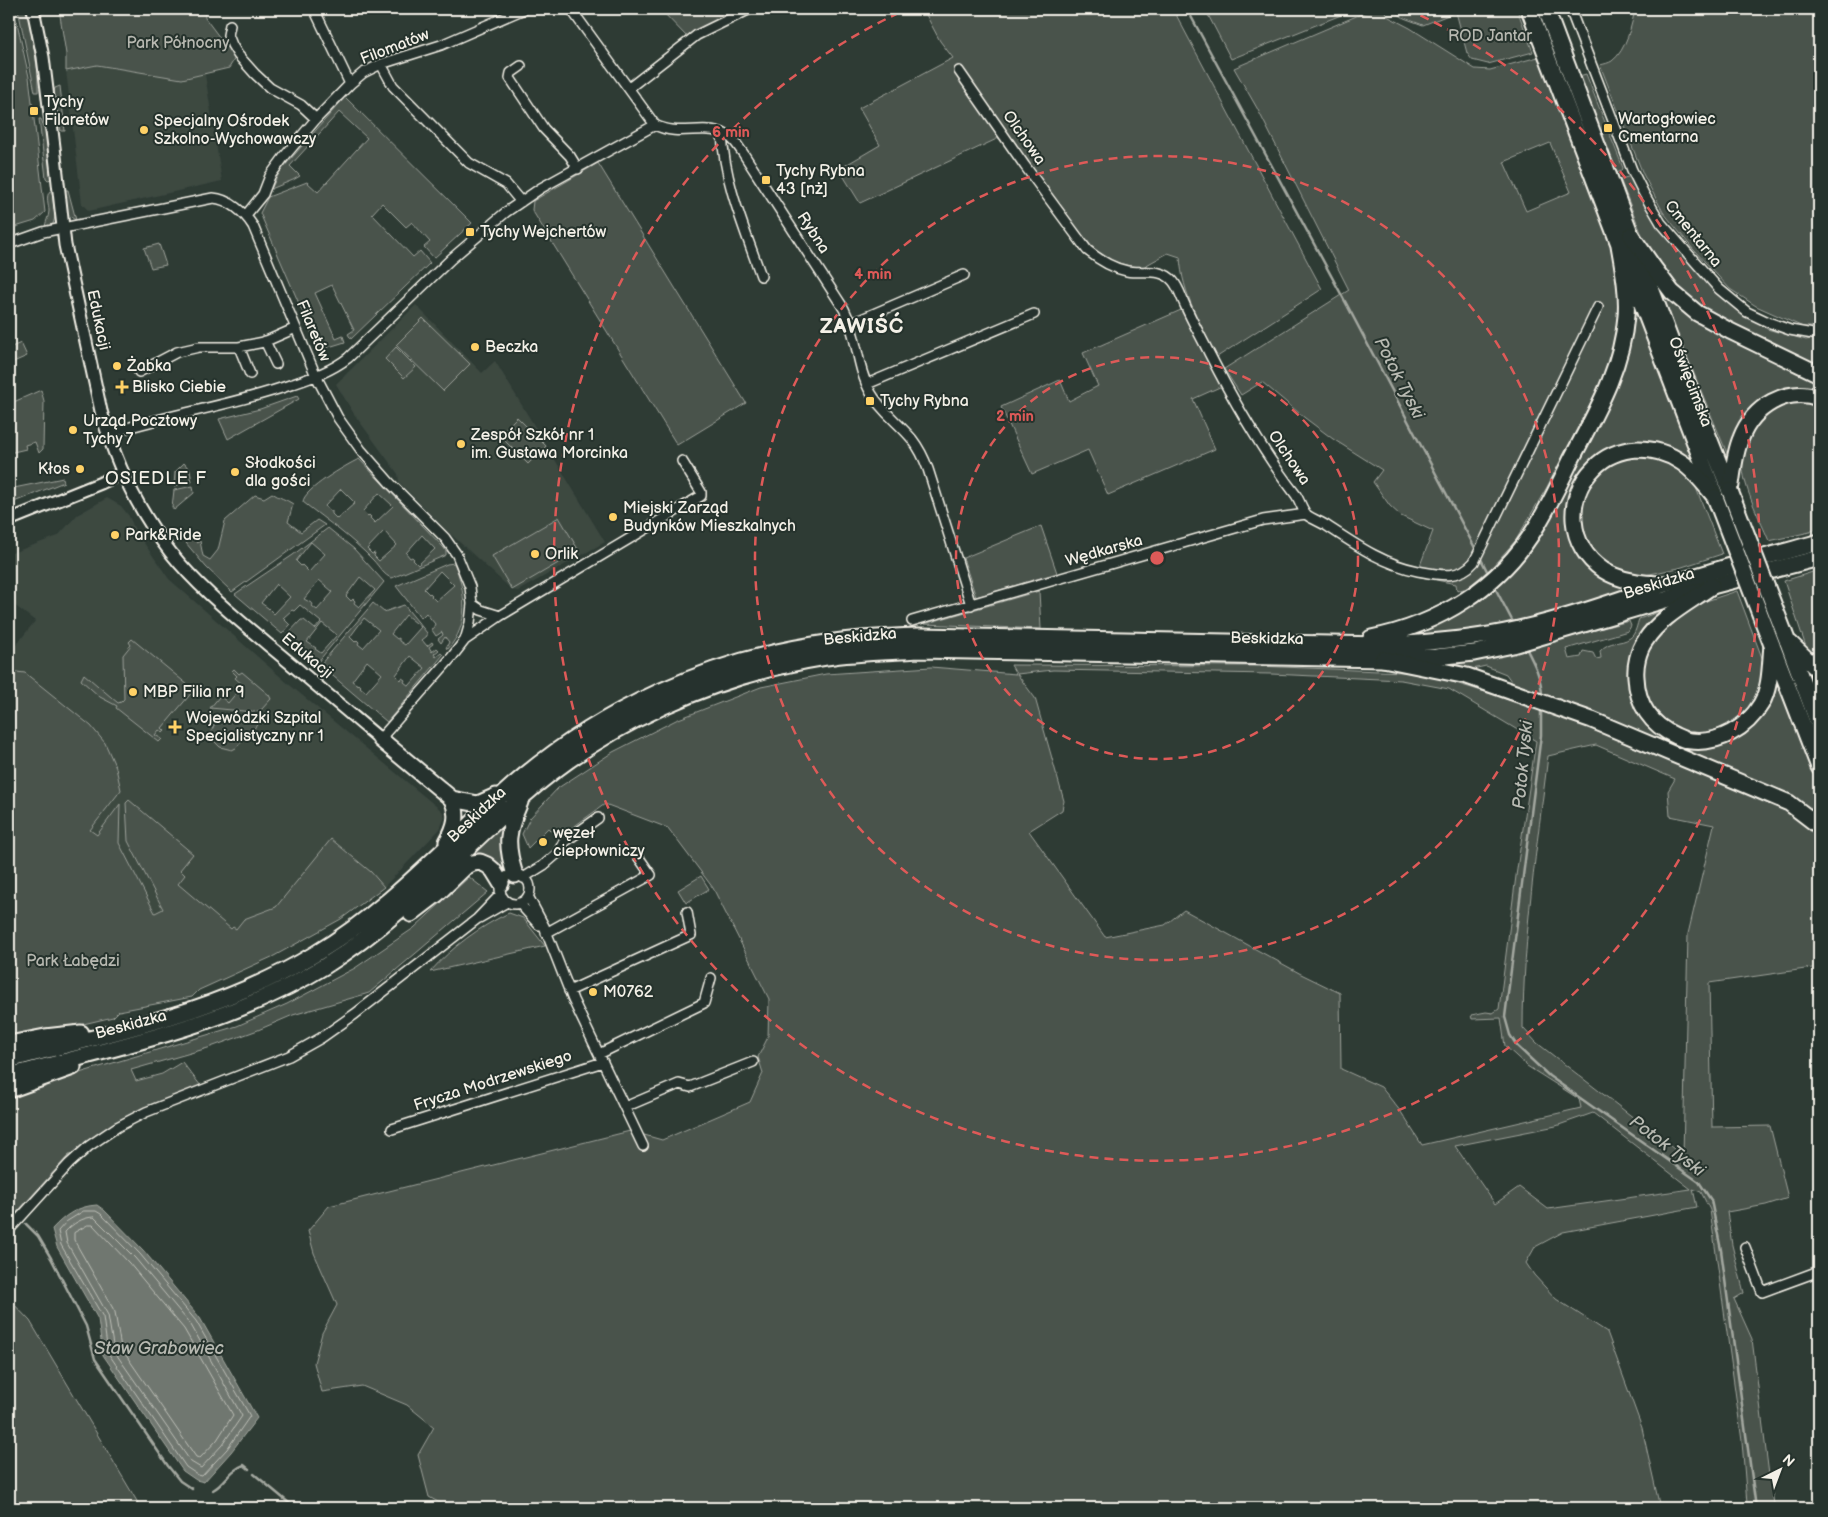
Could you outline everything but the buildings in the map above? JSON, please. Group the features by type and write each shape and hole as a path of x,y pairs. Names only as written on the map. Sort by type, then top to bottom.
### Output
{"main road":[{"name":"Oświęcimska","path":"1529,9 1819,767"},
{"name":"Oświęcimska","path":"1546,9 1819,726"},
{"path":"1632,235 1672,292 1697,313 1819,374"},
{"path":"1341,644 1386,635 1436,618 1476,594 1496,577 1518,553 1536,528 1615,373 1623,342 1627,314 1625,278 1619,245"},
{"path":"1730,491 1741,438 1757,413 1779,397 1798,395 1819,398"},
{"path":"1667,584 1642,582 1615,576 1603,570 1588,557 1579,542 1573,525 1573,512 1581,483 1601,461 1616,453 1645,449 1662,452 1680,461 1692,470 1715,497"},
{"path":"1796,549 1819,533"},
{"name":"Beskidzka","path":"1531,633 1667,584 1819,542"},
{"name":"Beskidzka","path":"9,1076 197,1025 262,999 323,967 378,929 410,903 517,791 563,746 592,727 661,691 700,674 737,662 825,643 865,638 919,636 1384,645 1509,638 1819,558"},
{"path":"1712,586 1657,625 1643,642 1635,667 1636,691 1643,707 1657,726 1690,742 1714,740 1739,729 1762,704 1767,688 1772,645"},
{"name":"Beskidzka","path":"9,1060 182,1013 226,998 287,971 343,937 368,918 517,791 559,768 633,721 667,704 742,676 829,657 866,652 919,650 1383,659 1474,653 1509,638"},
{"path":"1787,640 1819,671"},
{"path":"1383,659 1467,676 1592,720 1789,803 1819,826"},
{"path":"380,739 452,798 478,804 517,791 508,836 508,846 522,879"},
{"path":"440,855 456,824 457,818 452,798"},
{"path":"378,929 398,922 416,910 465,867 473,863 480,862 493,870 501,889"},
{"path":"9,1044 46,1037 124,1029"},
{"path":"9,1090 61,1072 127,1044"}],"street":[{"name":"Edukacji","path":"34,9 43,57 52,127 62,228 100,411 122,473 150,523 170,552 195,579 226,610 380,739"},
{"path":"314,9 350,84"},
{"name":"Filomatów","path":"246,215 263,194 270,176 316,119 363,73 381,64 441,45 524,9"},
{"path":"571,9 655,125 663,130 683,132 707,129 722,133 723,156 729,179 761,276"},
{"path":"629,88 697,35 750,9"},
{"name":"Cmentarna","path":"1570,9 1632,170 1661,223 1719,289 1746,312 1790,330 1813,334 1819,333"},
{"path":"230,25 228,35 232,45 238,55 255,74 270,88 301,105 316,119"},
{"path":"381,64 393,86 469,163 506,184 521,202"},
{"path":"521,66 511,73 510,78 544,129 570,156 578,169"},
{"name":"Olchowa","path":"959,71 1025,166 1087,250 1116,268 1135,272 1163,274 1172,279 1176,284 1233,400 1300,501 1306,514"},
{"path":"107,434 247,399 316,376 336,367 348,358 470,242 521,202 542,188 655,125"},
{"name":"Rybna","path":"722,133 732,138 743,153 837,297 850,322 866,384 875,399 913,441 925,460 972,605"},
{"name":"Filaretów","path":"9,244 30,236 62,228 212,198 224,201 246,215 253,226 316,376 335,412 362,450 390,483 445,538 463,568 470,587 472,604 470,623 464,640 451,658 380,739"},
{"path":"850,322 857,321 964,275"},
{"path":"1306,514 1366,551 1398,566 1442,576 1451,576 1464,570 1474,562 1598,306"},
{"path":"866,384 1034,314"},
{"path":"138,372 177,352 199,346 239,347 266,341 296,328"},
{"path":"266,341 276,364"},
{"path":"239,347 250,374"},
{"name":"Filaretów","path":"464,640 500,616 701,496 701,492 682,460"},
{"path":"9,520 122,473"},
{"name":"Wędkarska","path":"912,621 1263,520 1306,514"},
{"path":"472,604 481,610 500,616"},
{"path":"9,1230 69,1164 89,1146 117,1127 146,1112 289,1056 321,1038 355,1014 476,919 501,889 507,877 522,879 544,865 558,853 563,843 598,818"},
{"path":"476,919 489,914 508,902 519,903 546,933 651,874 637,855"},
{"path":"519,903 528,896 522,879"},
{"path":"501,889 508,902"},
{"name":"Frycza Modrzewskiego","path":"528,896 546,933 569,991 643,1146"},
{"path":"569,991 691,935 687,912"},
{"path":"601,1058 704,1003 711,978"},
{"name":"Frycza Modrzewskiego","path":"392,1129 601,1058"},
{"path":"625,1107 679,1084 690,1086 753,1062"},
{"path":"1745,1247 1762,1292 1819,1271"}],"shaded area":[{"name":"Specjalny Ośrodek Szkolno-Wychowawczy","path":"97,65 182,79 205,74 222,181 89,211 82,204 66,71"},
{"name":"Zespół Szkół nr 1 im. Gustawa Morcinka","path":"416,305 482,373 495,361 605,542 518,591 512,590 445,529 399,482 398,474 354,414 336,384"},
{"name":"Wojewódzki Szpital Specjalistyczny nr 1","path":"107,498 121,506 129,516 135,530 169,579 291,686 442,811 445,817 440,829 384,887 341,919 274,956 205,988 9,768 9,654 35,621 9,601 9,554 58,536 77,515"}],"green space":[{"path":"9,9 14,9 29,77 45,212 35,221 9,229"},
{"path":"18,9 27,9 38,72 38,92 35,92"},
{"name":"Park Północny","path":"59,9 204,9 205,18 235,58 229,68 182,79 97,65 66,71 66,54"},
{"path":"660,9 744,9 688,38"},
{"path":"923,9 1173,9 1322,289 1217,357 1188,296 1184,284 1180,257 1168,253 1143,267 1133,267 1112,261 1094,249 1071,221 1009,136 1001,137 860,203 839,169 880,145 859,108 953,58 940,41"},
{"path":"1205,9 1356,9 1231,59"},
{"path":"1373,9 1384,9 1387,16 1410,28 1475,69 1490,70 1542,56 1619,269 1622,297 1615,355 1547,487 1516,540 1492,567 1467,588 1457,591 1456,584 1416,576 1433,531 1401,516 1390,506 1373,482 1382,470 1333,439 1262,382 1241,395 1224,369 1349,290 1257,108 1234,68","holes":["1550,143 1571,192 1526,211 1504,162"]},
{"name":"ROD Jantar","path":"1391,9 1517,9 1533,52 1488,64 1472,60 1467,53 1456,12 1423,25 1404,18"},
{"path":"1635,9 1819,9 1819,327 1803,327 1756,306 1730,289 1693,249 1663,212 1643,174 1600,65 1612,61 1621,51 1628,37"},
{"path":"1586,74 1623,168 1622,171 1616,173 1579,76"},
{"path":"60,86 65,131 61,131 53,94 55,88"},
{"path":"345,97 472,223 434,258 424,247 430,242 412,222 406,227 382,203 372,214 413,257 420,251 430,263 351,339 348,334 354,330 332,285 315,293 336,339 343,336 345,342 319,350 260,213 268,197 307,182 318,192 367,138 339,112 290,166 300,176 271,189 279,173"},
{"path":"39,119 41,119 46,133 51,179 48,180 46,178"},
{"path":"598,163 746,403 677,445 532,210 533,201"},
{"path":"1632,176 1653,218 1705,281 1767,329 1806,340 1819,337 1819,365 1757,338 1685,298 1647,248 1620,179"},
{"path":"64,190 68,190 76,220 67,211"},
{"path":"50,191 52,191 55,217 53,224 45,228 49,213 47,198"},
{"path":"159,244 166,265 151,268 144,248"},
{"path":"1667,296 1819,379 1819,395 1774,394 1731,463 1663,299"},
{"path":"1633,299 1697,467 1621,445 1569,507 1588,563 1637,586 1542,617 1462,634 1418,638 1414,631 1513,565 1615,380"},
{"path":"1181,310 1222,386 1193,399 1215,449 1108,495 1088,450 1032,474 1001,407 1060,380 1069,401 1098,386 1083,353"},
{"path":"423,318 470,364 443,391 396,345"},
{"path":"21,343 27,356 9,364 9,348"},
{"path":"396,347 416,367 404,378 385,359"},
{"path":"41,390 44,401 43,449 39,453 35,442 25,445 26,449 9,453 9,404"},
{"path":"297,396 299,399 228,439 219,419 260,409"},
{"path":"1819,402 1819,527 1810,532 1769,541 1746,484 1742,454 1745,440 1753,427 1778,403"},
{"path":"517,417 546,446 528,464 499,435"},
{"path":"1658,455 1691,475 1722,554 1679,568 1640,576 1606,566 1586,548 1578,509 1586,482 1616,456"},
{"path":"359,459 444,548 446,555 392,578 389,577 357,544 303,502 305,497 317,485","holes":["341,489 355,503 337,519 332,514 332,511 329,511 325,506","379,493 393,506 375,523 363,511","384,531 397,545 379,561 374,556 375,553 372,554 367,549","422,535 435,549 418,565 406,553"]},
{"path":"184,463 190,470 192,482 174,486 175,472"},
{"path":"63,478 64,482 9,504 9,489"},
{"path":"193,486 194,493 174,510 172,507 174,490"},
{"path":"272,493 293,504 288,522 301,532 317,520 325,525 232,592 206,567 186,543 193,538 197,543 200,541 203,556 210,560 218,550 225,521 255,495 264,498"},
{"name":"Orlik","path":"559,517 579,551 512,590 492,556"},
{"path":"1041,526 1057,573 976,597 963,558"},
{"path":"328,528 354,549 384,582 317,663 285,637 301,620 304,620 315,629 321,622 300,605 283,618 290,625 282,634 235,594 293,555","holes":["311,542 325,554 309,572 296,561","360,577 375,590 359,607 354,603 353,599 351,601 346,596","319,580 333,592 317,610 312,606 313,604 304,599","276,584 290,597 274,614 261,603","322,623 337,635 321,653 307,642"]},
{"path":"454,563 461,585 464,608 460,629 448,649 446,648 449,642 445,637 441,643 438,639 443,635 442,632 436,636 432,630 435,624 426,613 421,618 396,586 447,564","holes":["440,571 454,585 436,601 424,589"]},
{"path":"1819,570 1819,661 1806,647 1784,581"},
{"path":"1039,591 1041,629 924,624"},
{"path":"1737,591 1764,663 1764,687 1754,707 1737,726 1710,736 1685,735 1664,723 1646,704 1640,681 1647,643 1680,614 1703,602"},
{"path":"373,603 384,612 404,605 427,633 427,636 422,640 427,646 432,642 433,644 429,647 432,652 437,648 439,650 434,654 436,657 441,653 443,655 387,722 320,665","holes":["406,615 421,627 405,645 399,641 399,638 397,639 391,634","364,618 379,630 363,648 358,644 357,640 355,642 350,637","410,656 425,668 409,686 404,682 405,680 402,678 401,680 396,675","367,661 382,674 366,692 359,684 352,681"]},
{"path":"1667,609 1635,648 1646,720 1718,744 1772,687 1778,685 1819,789 1819,822 1516,688 1506,674 1486,666 1468,670 1439,662 1521,650 1629,621 1631,626 1628,631 1566,649 1569,659 1581,657 1583,651 1593,653 1596,659 1601,658 1600,651 1604,647 1626,640 1632,636 1639,619"},
{"path":"132,639 194,690 162,728 165,731 163,733 159,730 155,735 162,739 159,742 116,708 117,706 100,697 81,680 84,674 118,703 121,702 124,699 123,655 131,645 129,642"},
{"path":"1011,665 1257,666 1403,672 1429,675 1495,695 1584,726 1681,766 1739,785 1787,806 1819,832 1819,967 1709,983 1712,1127 1770,1126 1788,1198 1766,1205 1727,1212 1732,1245 1744,1293 1734,1299 1752,1339 1770,1483 1775,1508 1748,1508 1742,1441 1710,1210 1701,1192 1693,1189 1697,1207 1563,1232 1535,1247 1526,1263 1534,1275 1556,1299 1607,1332 1642,1428 1660,1508 449,1508 429,1497 418,1455 434,1427 407,1405 362,1386 322,1392 314,1363 322,1333 337,1305 314,1253 308,1231 329,1206 630,1131 662,1140 750,1102 763,1073 758,1057 768,1037 769,999 713,888 668,828 605,804 558,838 548,828 528,848 522,834 530,818 558,788 613,752 676,720 761,687 826,674 931,667 1016,674","holes":["1053,670 1271,674 1401,680 1449,689 1536,741 1499,1009 1493,1013 1486,1012 1471,1015 1472,1019 1501,1018 1505,1046 1527,1066 1579,1099 1581,1108 1422,1145 1401,1112 1381,1087 1341,1069 1340,993 1301,974 1184,910 1165,925 1105,937 1029,831 1062,810 1064,801 1035,698 1017,674","1596,745 1675,779 1668,791 1670,816 1714,825 1688,934 1683,1156 1537,1043 1523,1028 1528,926 1548,756","1593,1113 1691,1189 1548,1209 1519,1187 1495,1204 1455,1146 1556,1126"]},
{"path":"234,669 239,674 242,672 269,695 271,699 261,710 254,712 210,708 220,696 228,703 243,685 235,678 237,676 232,671"},
{"name":"Park Łabędzi","path":"9,671 25,673 91,726 105,743 116,768 121,790 90,830 97,835 120,804 119,843 155,913 163,909 128,841 126,803 129,800 193,854 180,870 185,875 178,884 231,929 233,927 236,929 244,919 276,907 331,839 371,872 384,887 341,919 274,956 199,990 192,997 119,1011 113,1017 79,1025 32,1031 9,1037"},
{"path":"228,715 255,720 259,723 232,750 220,747 211,738 215,723"},
{"path":"507,819 510,871 502,876 462,862"},
{"path":"701,876 709,889 686,903 678,890"},
{"path":"469,877 488,892 369,993 293,1015 208,1048 131,1070 136,1081 162,1074 182,1062 201,1086 151,1105 104,1130 68,1156 9,1221 9,1094 237,1026 287,1004 355,968 414,928"},
{"path":"509,913 523,918 545,946 430,972 466,938"},
{"path":"9,1299 30,1321 141,1508 9,1508"}],"water":[{"name":"Staw Grabowiec","path":"97,1205 143,1250 200,1318 257,1418 231,1452 204,1482 196,1480 183,1471 103,1355 98,1319 57,1247 52,1229 72,1212 84,1207"}],"waterway":[{"name":"Potok Tyski","path":"1187,9 1347,305 1476,550"},
{"name":"Potok Tyski","path":"1480,557 1489,575"},
{"name":"Potok Tyski","path":"1493,584 1514,624"},
{"name":"Potok Tyski","path":"1525,646 1539,677 1542,697"},
{"name":"Potok Tyski","path":"1541,708 1541,735 1505,1017 1510,1035 1517,1046 1549,1076 1699,1182 1711,1200 1721,1250 1756,1508"},
{"path":"26,1224 38,1236 51,1258 86,1326 95,1359 168,1466 180,1481 192,1489"},
{"path":"213,1490 244,1465 249,1469"},
{"path":"254,1474 295,1508"}],"place":[{"name":"Tychy Filaretów","path":"34,111"},
{"name":"Wartogłowiec Cmentarna","path":"1608,128"},
{"name":"Specjalny Ośrodek Szkolno-Wychowawczy","path":"144,130"},
{"name":"Tychy Rybna 43 [nż]","path":"766,180"},
{"name":"Tychy Wejchertów","path":"470,232"},
{"name":"Beczka","path":"475,347"},
{"name":"Żabka","path":"117,366"},
{"name":"Blisko Ciebie","path":"122,387"},
{"name":"Tychy Rybna","path":"870,401"},
{"name":"Urząd Pocztowy Tychy 7","path":"73,430"},
{"name":"Zespół Szkół nr 1 im. Gustawa Morcinka","path":"461,444"},
{"name":"Kłos","path":"80,469"},
{"name":"Słodkości dla gości","path":"235,472"},
{"name":"Miejski Zarząd Budynków Mieszkalnych","path":"613,517"},
{"name":"Park&Ride","path":"115,535"},
{"name":"Orlik","path":"535,554"},
{"name":"MBP Filia nr 9","path":"133,692"},
{"name":"Wojewódzki Szpital Specjalistyczny nr 1","path":"175,727"},
{"name":"węzeł ciepłowniczy","path":"543,842"},
{"name":"M0762","path":"593,992"}],"district":[{"name":"ZAWIŚĆ","path":"862,326"},
{"name":"OSIEDLE F","path":"156,478"}]}
